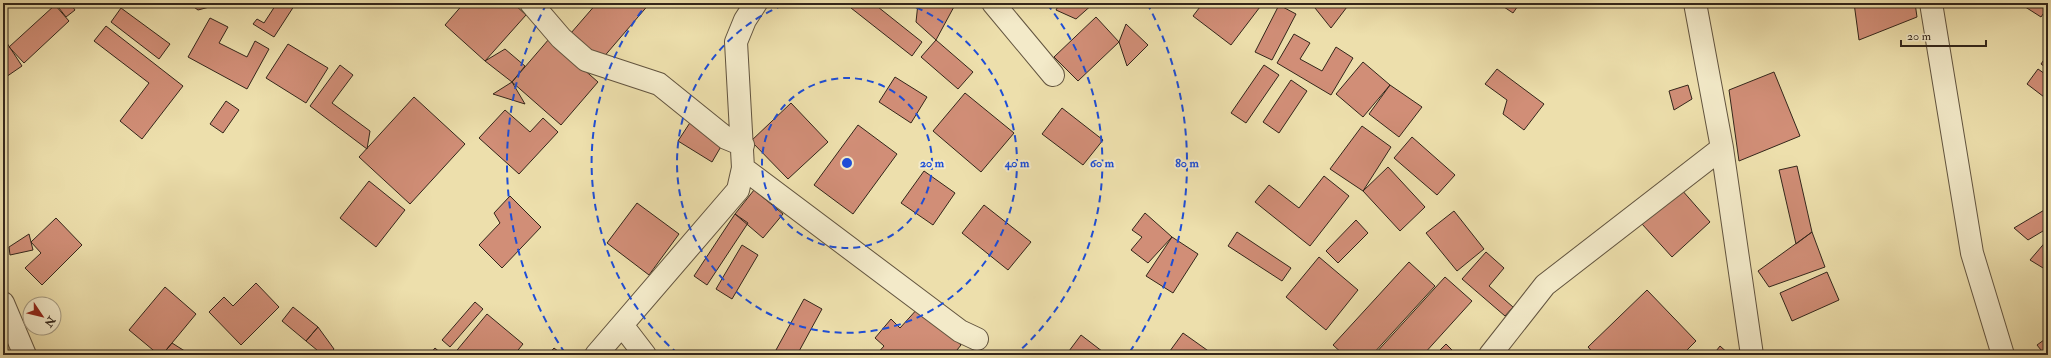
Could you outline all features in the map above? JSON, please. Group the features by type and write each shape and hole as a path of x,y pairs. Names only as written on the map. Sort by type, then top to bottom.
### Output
{"street":[{"path":"531,3 561,38 586,60 659,84 726,138 742,145"},
{"path":"596,355 738,190 743,168 736,42 745,20 756,3"},
{"path":"993,3 1053,76"},
{"path":"1695,3 1722,148 1752,355"},
{"path":"1931,3 1972,252 2003,355"},
{"path":"1490,355 1545,285 1722,148"},
{"path":"743,168 960,331 977,339"},
{"path":"3,303 25,355"},
{"path":"622,325 646,355"}],"building":[{"path":"3,3 14,3 3,12"},
{"path":"55,3 70,3 75,10 66,17"},
{"path":"188,3 215,3 213,6 198,10"},
{"path":"277,3 296,3 274,37 253,24 257,19 264,23"},
{"path":"464,3 513,3 526,15 485,61 445,25"},
{"path":"597,3 650,3 602,59 571,33"},
{"path":"855,3 873,3 922,42 912,56 851,8"},
{"path":"918,3 956,3 936,40 916,22"},
{"path":"1060,3 1094,3 1076,19 1056,10"},
{"path":"1203,3 1263,3 1231,45 1193,16"},
{"path":"1311,3 1350,3 1331,28"},
{"path":"1498,3 1520,3 1513,13"},
{"path":"1854,3 1915,3 1917,17 1859,40"},
{"path":"2019,3 2048,3 2048,7 2041,17"},
{"path":"55,5 69,21 24,63 9,47"},
{"path":"1279,5 1296,14 1272,60 1255,52"},
{"path":"121,8 170,44 159,59 111,22"},
{"path":"1096,17 1119,42 1078,81 1054,57"},
{"path":"210,18 228,27 219,43 247,57 255,41 269,49 247,89 188,57"},
{"path":"1126,24 1148,45 1127,66 1119,42"},
{"path":"106,26 183,86 142,139 120,121 149,83 94,41"},
{"path":"1294,34 1310,43 1300,59 1322,71 1336,47 1353,58 1331,95 1277,63"},
{"path":"3,37 22,66 3,79"},
{"path":"549,39 598,82 561,125 512,82"},
{"path":"936,40 973,72 958,89 921,57"},
{"path":"288,44 328,68 306,103 266,78"},
{"path":"505,49 525,66 512,82 485,61"},
{"path":"2048,54 2048,69 2041,64"},
{"path":"1363,62 1390,85 1363,117 1336,94"},
{"path":"340,65 353,75 332,103 370,131 367,149 310,106"},
{"path":"1264,65 1279,75 1246,123 1231,113"},
{"path":"1497,69 1544,104 1524,130 1503,114 1507,100 1485,84"},
{"path":"2038,69 2048,76 2048,100 2027,84"},
{"path":"1774,72 1800,136 1739,161 1729,90"},
{"path":"895,77 927,97 911,123 879,102"},
{"path":"1291,80 1307,91 1279,133 1263,122"},
{"path":"512,82 525,104 493,94"},
{"path":"1390,85 1422,107 1399,137 1369,114"},
{"path":"1688,85 1692,99 1674,110 1669,91"},
{"path":"965,93 1014,133 981,172 933,131"},
{"path":"414,97 465,144 410,204 359,157"},
{"path":"226,101 239,110 223,133 210,124"},
{"path":"791,103 828,142 788,179 751,141"},
{"path":"1062,108 1103,140 1083,165 1042,134"},
{"path":"505,110 530,132 543,118 558,132 519,174 479,138"},
{"path":"693,118 726,138 712,162 678,141"},
{"path":"858,125 897,154 853,214 814,185"},
{"path":"1362,126 1391,147 1363,191 1330,169"},
{"path":"1412,137 1455,175 1437,195 1394,158"},
{"path":"1797,166 1812,232 1796,244 1779,170"},
{"path":"1388,167 1425,207 1400,231 1363,191"},
{"path":"924,171 955,193 933,225 901,203"},
{"path":"1324,176 1349,196 1310,246 1255,202 1269,185 1299,208"},
{"path":"369,181 405,210 376,247 340,218"},
{"path":"1681,189 1710,222 1672,257 1642,224"},
{"path":"754,190 783,214 763,238 735,214"},
{"path":"510,196 541,227 502,268 479,245 500,223 494,213"},
{"path":"637,203 679,234 649,275 607,243"},
{"path":"984,205 1031,242 1008,270 962,233"},
{"path":"2046,209 2048,228 2028,240 2014,228"},
{"path":"1454,211 1484,249 1457,271 1426,233"},
{"path":"1145,213 1172,237 1148,263 1131,250 1142,237 1132,230"},
{"path":"735,214 748,223 707,285 694,276"},
{"path":"56,218 82,245 42,285 25,268 41,253 31,242"},
{"path":"1356,220 1368,233 1338,263 1326,251"},
{"path":"1237,232 1291,268 1282,281 1228,246"},
{"path":"1812,232 1825,267 1769,287 1758,271"},
{"path":"29,234 33,250 10,255 9,247"},
{"path":"1172,237 1198,254 1173,293 1146,276"},
{"path":"2048,239 2048,271 2030,260"},
{"path":"742,245 758,255 732,299 716,289"},
{"path":"1486,252 1504,268 1489,286 1513,307 1505,316 1462,279"},
{"path":"1319,257 1358,290 1326,330 1286,297"},
{"path":"1409,262 1435,286 1372,355 1344,355 1333,345"},
{"path":"1827,272 1839,300 1792,321 1780,293"},
{"path":"1445,277 1472,301 1423,355 1374,355"},
{"path":"256,283 279,307 241,345 209,312 224,297 233,306"},
{"path":"165,287 196,314 162,355 159,355 129,330"},
{"path":"1647,290 1696,341 1682,355 1595,355 1588,347"},
{"path":"804,299 822,309 797,355 786,355 776,350"},
{"path":"475,302 483,309 450,347 442,340"},
{"path":"293,307 318,327 306,341 282,321"},
{"path":"919,307 961,345 953,355 876,355 884,346 875,338 891,319 900,328"},
{"path":"487,314 523,344 514,355 453,355"},
{"path":"318,327 334,349 329,355 323,355 306,341"},
{"path":"1183,333 1214,355 1167,355"},
{"path":"1081,335 1107,355 1066,355"},
{"path":"2048,337 2048,355 2045,355 2037,345"},
{"path":"172,343 191,355 162,355"},
{"path":"1446,344 1457,355 1435,355"},
{"path":"1720,346 1730,355 1713,355"},
{"path":"435,348 443,355 429,355"},
{"path":"554,348 563,355 548,355"}]}
